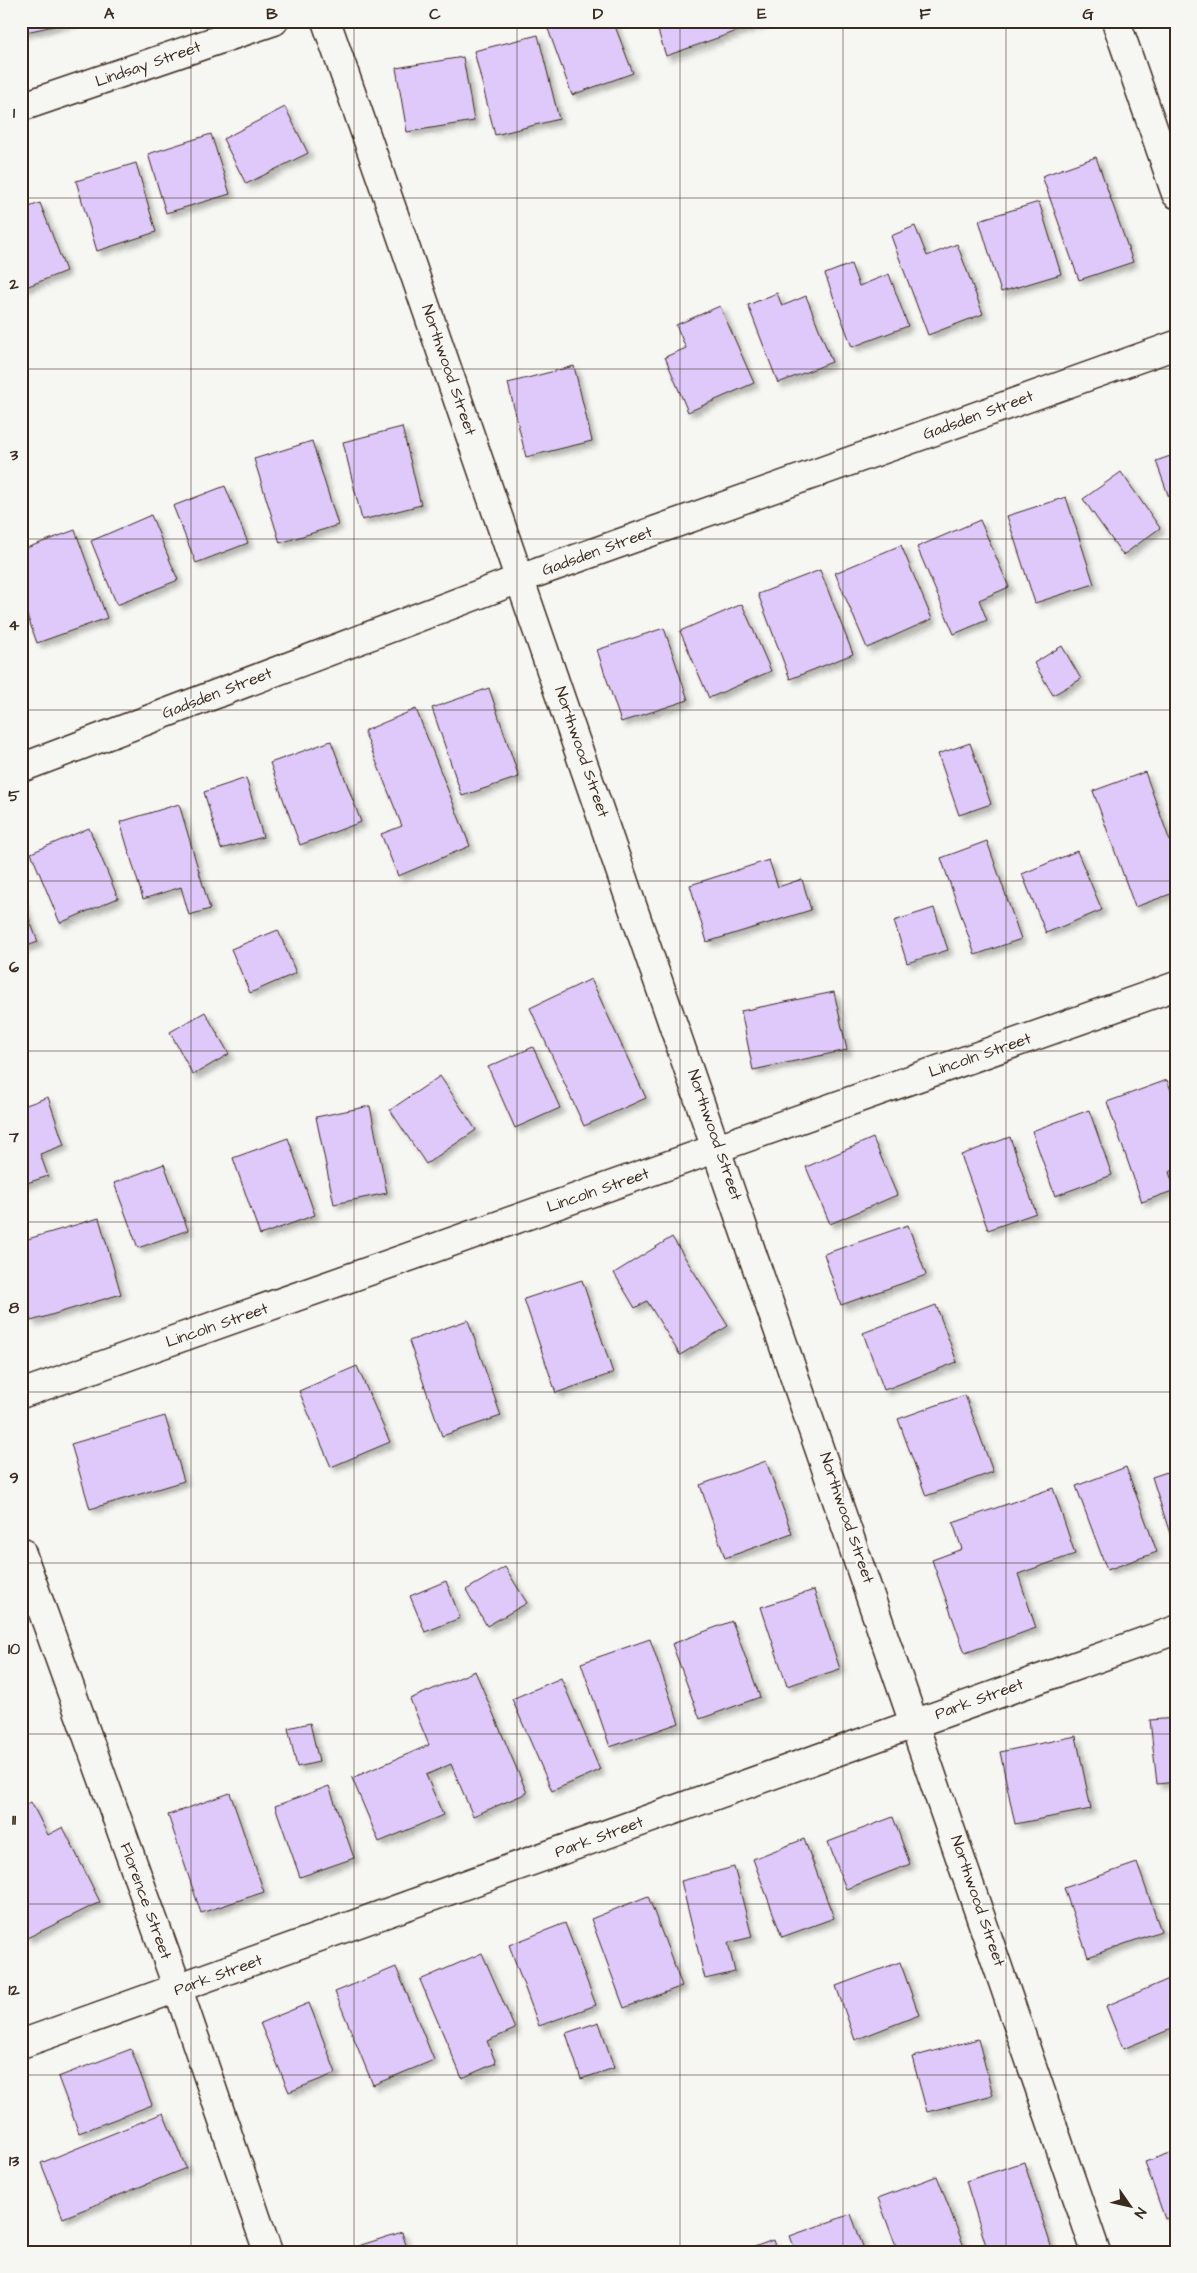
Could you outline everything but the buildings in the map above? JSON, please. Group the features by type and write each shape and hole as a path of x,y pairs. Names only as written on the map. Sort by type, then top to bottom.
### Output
{"street":[{"name":"Lindsay Street","path":"21,107 274,21"},
{"name":"Northwood Street","path":"326,21 522,578 918,1721 1096,2252"},
{"path":"1116,21 1176,194"},
{"name":"Gadsden Street","path":"21,768 522,578 1176,345"},
{"name":"Lincoln Street","path":"21,1394 1176,986"},
{"name":"Florence Street","path":"21,1551 178,1990 268,2252"},
{"name":"Park Street","path":"21,2044 178,1990 918,1721 1176,1630"}]}
